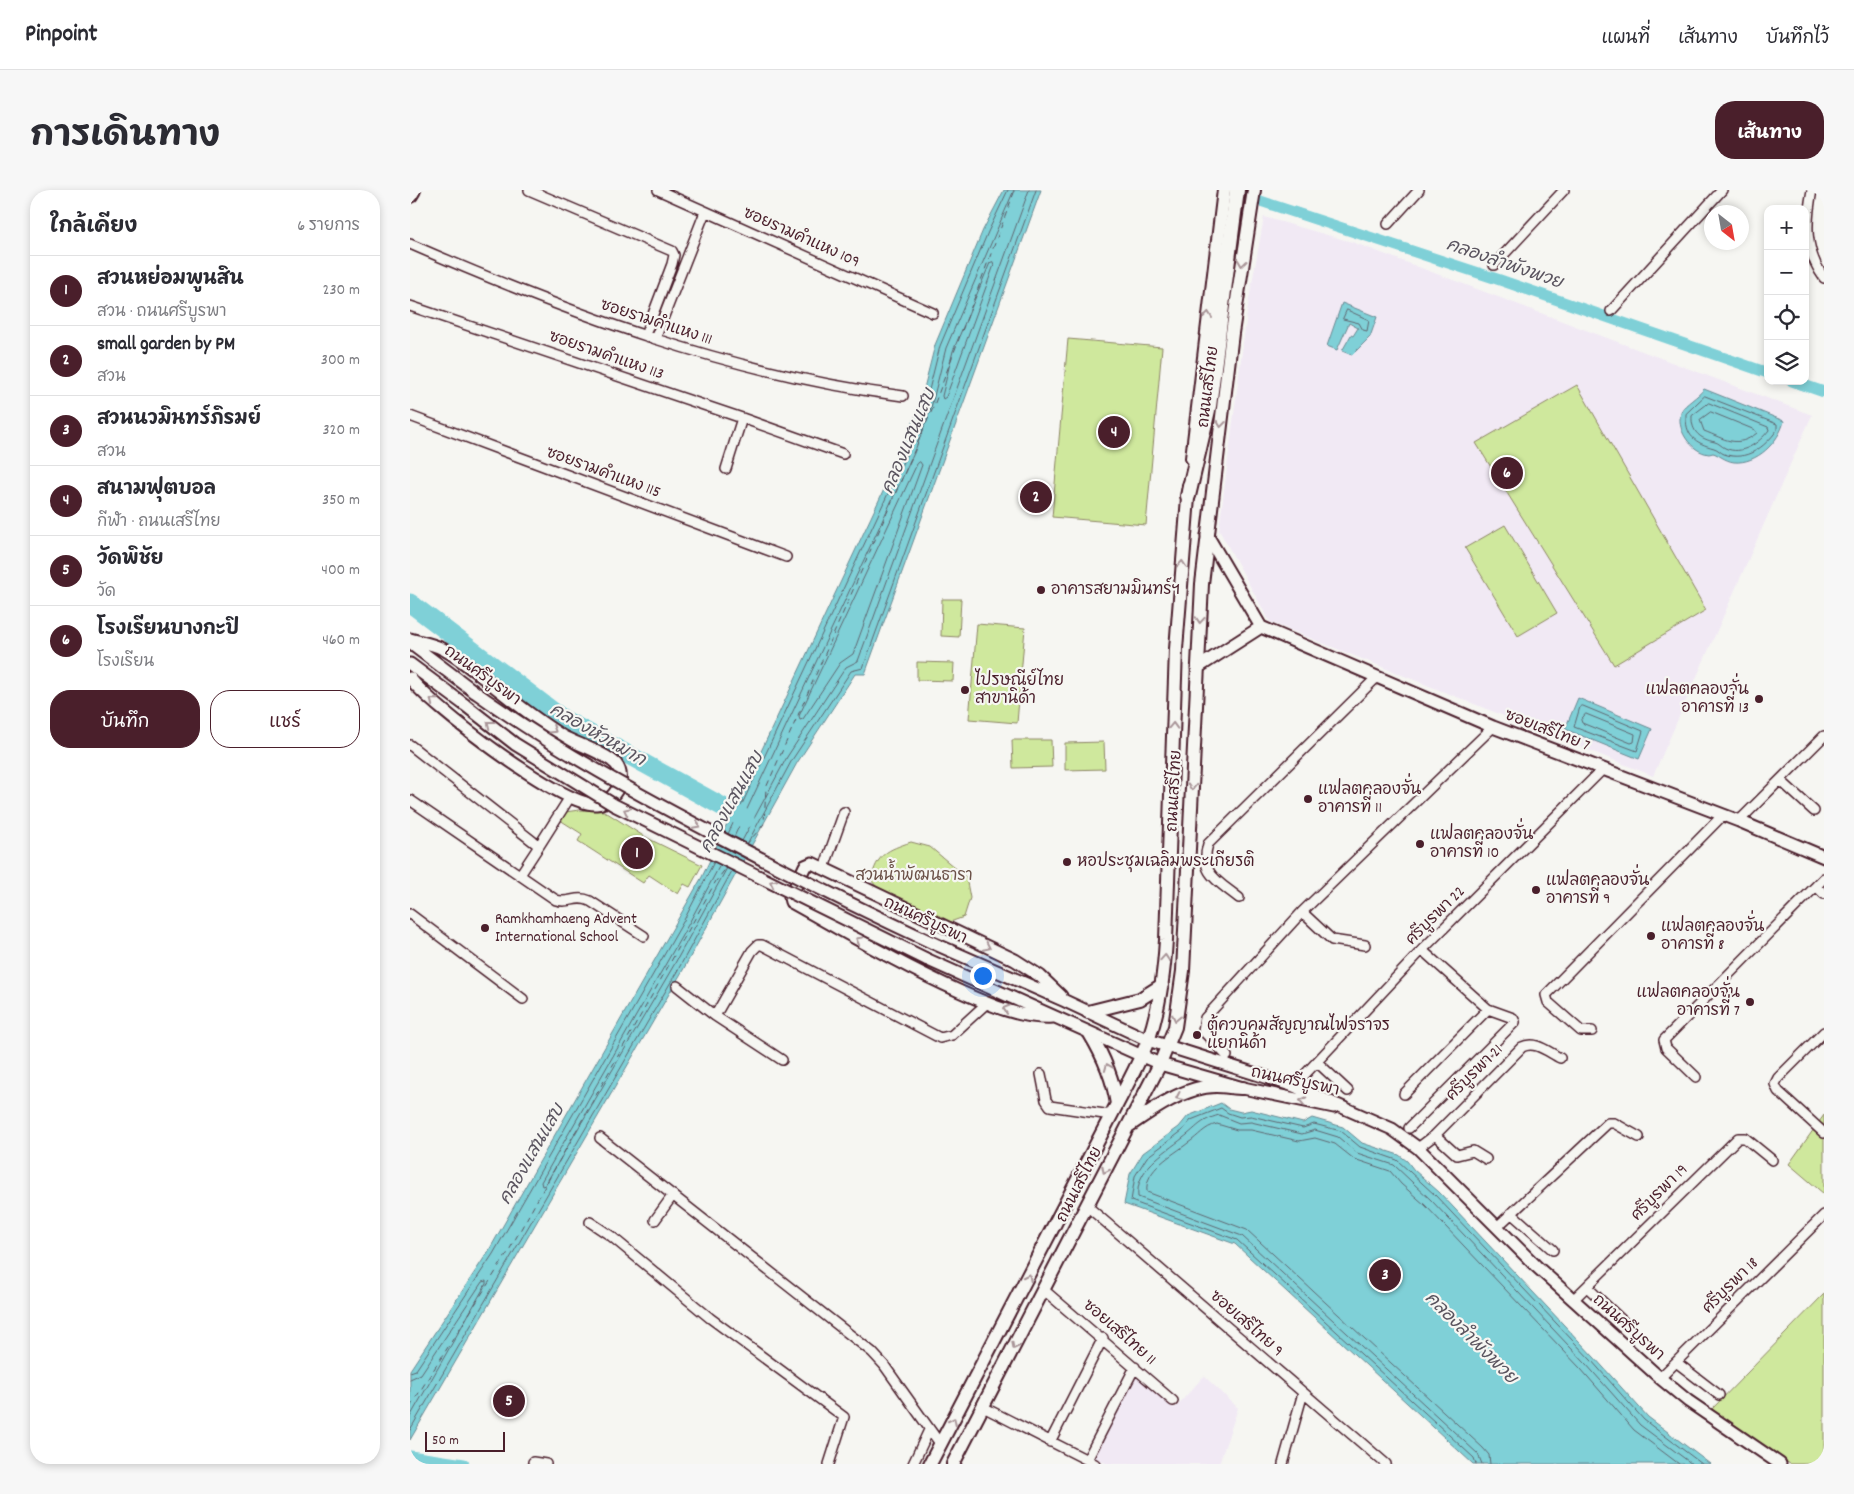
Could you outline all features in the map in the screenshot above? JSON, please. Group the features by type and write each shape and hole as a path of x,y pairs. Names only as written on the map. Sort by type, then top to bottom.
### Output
{"main road":[{"path":"410,195 413,190"},
{"name":"ถนนเสรีไทย","path":"930,1464 1141,1057 1148,1040 1162,985 1168,903 1178,620 1188,496 1224,190"},
{"path":"1188,496 1209,406 1238,190"},
{"name":"ถนนเสรีไทย","path":"953,1464 1160,1064 1168,1047 1177,1014 1184,971 1197,668 1207,535 1249,214 1254,190"},
{"path":"1088,1012 1140,999 1162,985"},
{"path":"1090,1034 1104,1056 1113,1080 1114,1110"},
{"path":"1128,1127 1150,1111 1201,1088 1214,1086 1243,1088"}],"street":[{"path":"529,190 672,251 674,255 672,264 647,330"},
{"name":"ซอยรามคำแหง 109","path":"658,190 933,313"},
{"path":"1388,224 1418,190"},
{"path":"1494,265 1564,190"},
{"path":"1611,311 1722,190"},
{"path":"1812,190 1807,231 1809,249 1814,263 1824,278"},
{"path":"655,339 705,212"},
{"name":"ซอยรามคำแหง 111","path":"410,244 534,297 708,356 856,390 903,396"},
{"name":"ซอยรามคำแหง 113","path":"410,306 844,454"},
{"name":"ซอยรามคำแหง 115","path":"410,416 786,557"},
{"path":"726,470 742,418"},
{"path":"1197,668 1261,628 1207,535"},
{"name":"ซอยเสรีไทย 7","path":"1261,628 1493,727 1739,821 1824,857"},
{"path":"410,641 432,644 452,654 545,725 617,765 620,782 610,799 597,804 590,804 570,796 539,780 504,756 431,700 410,678"},
{"name":"ถนนศรีบูรพา","path":"410,641 527,730 627,789 786,871 933,943 1065,1000 1148,1040 1294,1086 1384,1124 1418,1148 1573,1300 1660,1378 1688,1400 1780,1464"},
{"name":"ถนนศรีบูรพา","path":"410,664 515,744 614,805 926,959 1160,1064 1243,1088 1350,1110"},
{"path":"1239,898 1209,873 1204,860 1208,844 1376,678"},
{"path":"1227,1056 1203,1031 1205,1018 1302,912 1493,727"},
{"path":"1739,821 1824,736"},
{"path":"410,745 539,846"},
{"name":"ศรีบูรพา 22","path":"1294,1086 1422,950 1602,770"},
{"path":"1780,780 1814,812"},
{"path":"520,876 570,796"},
{"path":"410,800 556,900 561,902 582,897 644,936"},
{"path":"824,868 844,812"},
{"path":"1592,1031 1581,1030 1574,1025 1548,1002 1548,993 1723,815"},
{"path":"1053,1017 1037,1018 987,1003 917,972 791,902 790,898 805,866 812,863 824,868 1015,960 1040,976 1065,1000"},
{"path":"1696,1077 1666,1048 1664,1040 1824,878"},
{"path":"1816,886 1824,894"},
{"path":"1302,912 1332,940 1365,945"},
{"path":"410,914 523,999"},
{"path":"715,1016 752,951 758,945 762,945 940,1038 952,1035 987,1003"},
{"path":"1409,1128 1515,1022 1513,1018 1488,1009 1422,950"},
{"path":"677,986 715,1016 782,1060"},
{"path":"1404,1094 1488,1009"},
{"path":"1824,1032 1778,1078 1775,1084 1778,1090 1824,1133"},
{"name":"ศรีบูรพา 21","path":"1418,1148 1435,1135 1528,1043 1534,1044 1560,1058"},
{"path":"1317,1062 1348,1091"},
{"path":"1041,1074 1046,1100 1050,1106 1114,1110"},
{"path":"1497,1227 1608,1123 1614,1124 1639,1137"},
{"path":"1435,1135 1456,1155 1472,1152 1486,1159"},
{"path":"600,1138 872,1352 884,1365 941,1445"},
{"name":"ศรีบูรพา 19","path":"1573,1300 1738,1138 1746,1138 1772,1160"},
{"path":"655,1220 673,1195"},
{"name":"ซอยเสรีไทย 9","path":"1087,1206 1386,1464"},
{"path":"1511,1213 1553,1250"},
{"name":"ศรีบูรพา 18","path":"1660,1378 1824,1215"},
{"path":"590,1222 610,1236 710,1318 844,1417 829,1464"},
{"path":"1587,1288 1625,1323"},
{"name":"ซอยเสรีไทย 11","path":"1044,1290 1103,1338 1173,1401"},
{"path":"1050,1442 1103,1338"},
{"path":"1676,1362 1718,1395"},
{"path":"983,1407 1091,1462 1135,1367"},
{"path":"1283,1464 1303,1393"},
{"path":"913,1464 929,1430"},
{"path":"533,1462 546,1464"}],"shaded area":[{"path":"1264,217 1352,242 1812,415 1653,776 1270,622 1219,530 1248,305"},
{"path":"1136,1375 1175,1408 1204,1376 1238,1408 1219,1464 1107,1464 1093,1456"}],"green space":[{"path":"1068,339 1162,347 1146,525 1052,517"},
{"path":"1577,385 1706,610 1614,665 1476,443"},
{"path":"1505,525 1557,613 1518,636 1465,548"},
{"path":"942,599 961,599 959,637 941,636"},
{"path":"977,624 1025,628 1017,723 969,719"},
{"path":"917,662 954,663 953,681 917,680"},
{"path":"1012,740 1051,740 1052,767 1013,768"},
{"path":"1104,742 1105,769 1065,770 1065,743"},
{"path":"579,810 604,811 645,837 702,865 690,887 684,884 678,894 649,875 643,883 578,841 582,834 560,820 565,812"},
{"name":"สวนน้ำพัฒนธารา","path":"911,842 930,847 966,877 970,898 964,917 950,922 936,921 881,892 871,880 876,864 884,854"},
{"path":"1824,1115 1824,1194 1789,1164"},
{"path":"1824,1294 1824,1464 1790,1464 1710,1411"}],"water":[{"name":"คลองแสนแสบ","path":"1004,190 1041,190 865,674 855,674 797,763 683,970 410,1440 410,1370 488,1252 702,877 903,449 920,404 935,345 983,230"},
{"path":"1342,303 1377,317 1370,337 1352,355 1342,351 1351,335 1353,336 1358,328 1349,323 1337,350 1327,346"},
{"path":"1704,389 1784,421 1772,444 1759,455 1743,462 1734,462 1713,453 1709,454 1696,449 1690,444 1682,431 1680,417 1683,408"},
{"path":"1578,698 1652,729 1639,759 1565,729"},
{"path":"1221,1103 1229,1109 1241,1112 1251,1110 1303,1123 1312,1118 1343,1127 1362,1143 1399,1155 1439,1192 1648,1417 1710,1464 1473,1464 1235,1244 1124,1204 1130,1174 1143,1153 1179,1127 1188,1116"}],"waterway":[{"name":"คลองลำพังพวย","path":"1230,191 1500,280 1764,372"},
{"name":"คลองลำพังพวย","path":"1804,385 1824,392"},
{"name":"คลองหัวหมาก","path":"410,603 563,719 745,819"},
{"path":"410,1456 464,1464"}],"ferry route":[{"path":"746,845 764,824 766,788 933,408 1015,190"},
{"path":"410,1407 507,1254 716,881 727,867"}],"place":[{"name":"สนามฟุตบอล","path":"1114,432"},
{"name":"โรงเรียนบางกะปิ","path":"1507,473"},
{"name":"small garden by PM","path":"1036,497"},
{"name":"อาคารสยามมินทร์ฯ","path":"1041,590"},
{"name":"ไปรษณีย์ไทย สาขานิด้า","path":"965,690"},
{"name":"แฟลตคลองจั่น อาคารที่ 13","path":"1759,699"},
{"name":"แฟลตคลองจั่น อาคารที่ 11","path":"1308,799"},
{"name":"แฟลตคลองจั่น อาคารที่ 10","path":"1420,844"},
{"name":"สวนหย่อมพูนสิน","path":"637,853"},
{"name":"หอประชุมเฉลิมพระเกียรติ","path":"1067,862"},
{"name":"แฟลตคลองจั่น อาคารที่ 9","path":"1536,890"},
{"name":"Ramkhamhaeng Advent International School","path":"485,928"},
{"name":"แฟลตคลองจั่น อาคารที่ 8","path":"1651,936"},
{"name":"แฟลตคลองจั่น อาคารที่ 7","path":"1750,1002"},
{"name":"ตู้ควบคุมสัญญาณไฟจราจร แยกนิด้า","path":"1197,1035"},
{"name":"สวนนวมินทร์ภิรมย์","path":"1385,1275"},
{"name":"วัดพิชัย","path":"509,1401"}]}
